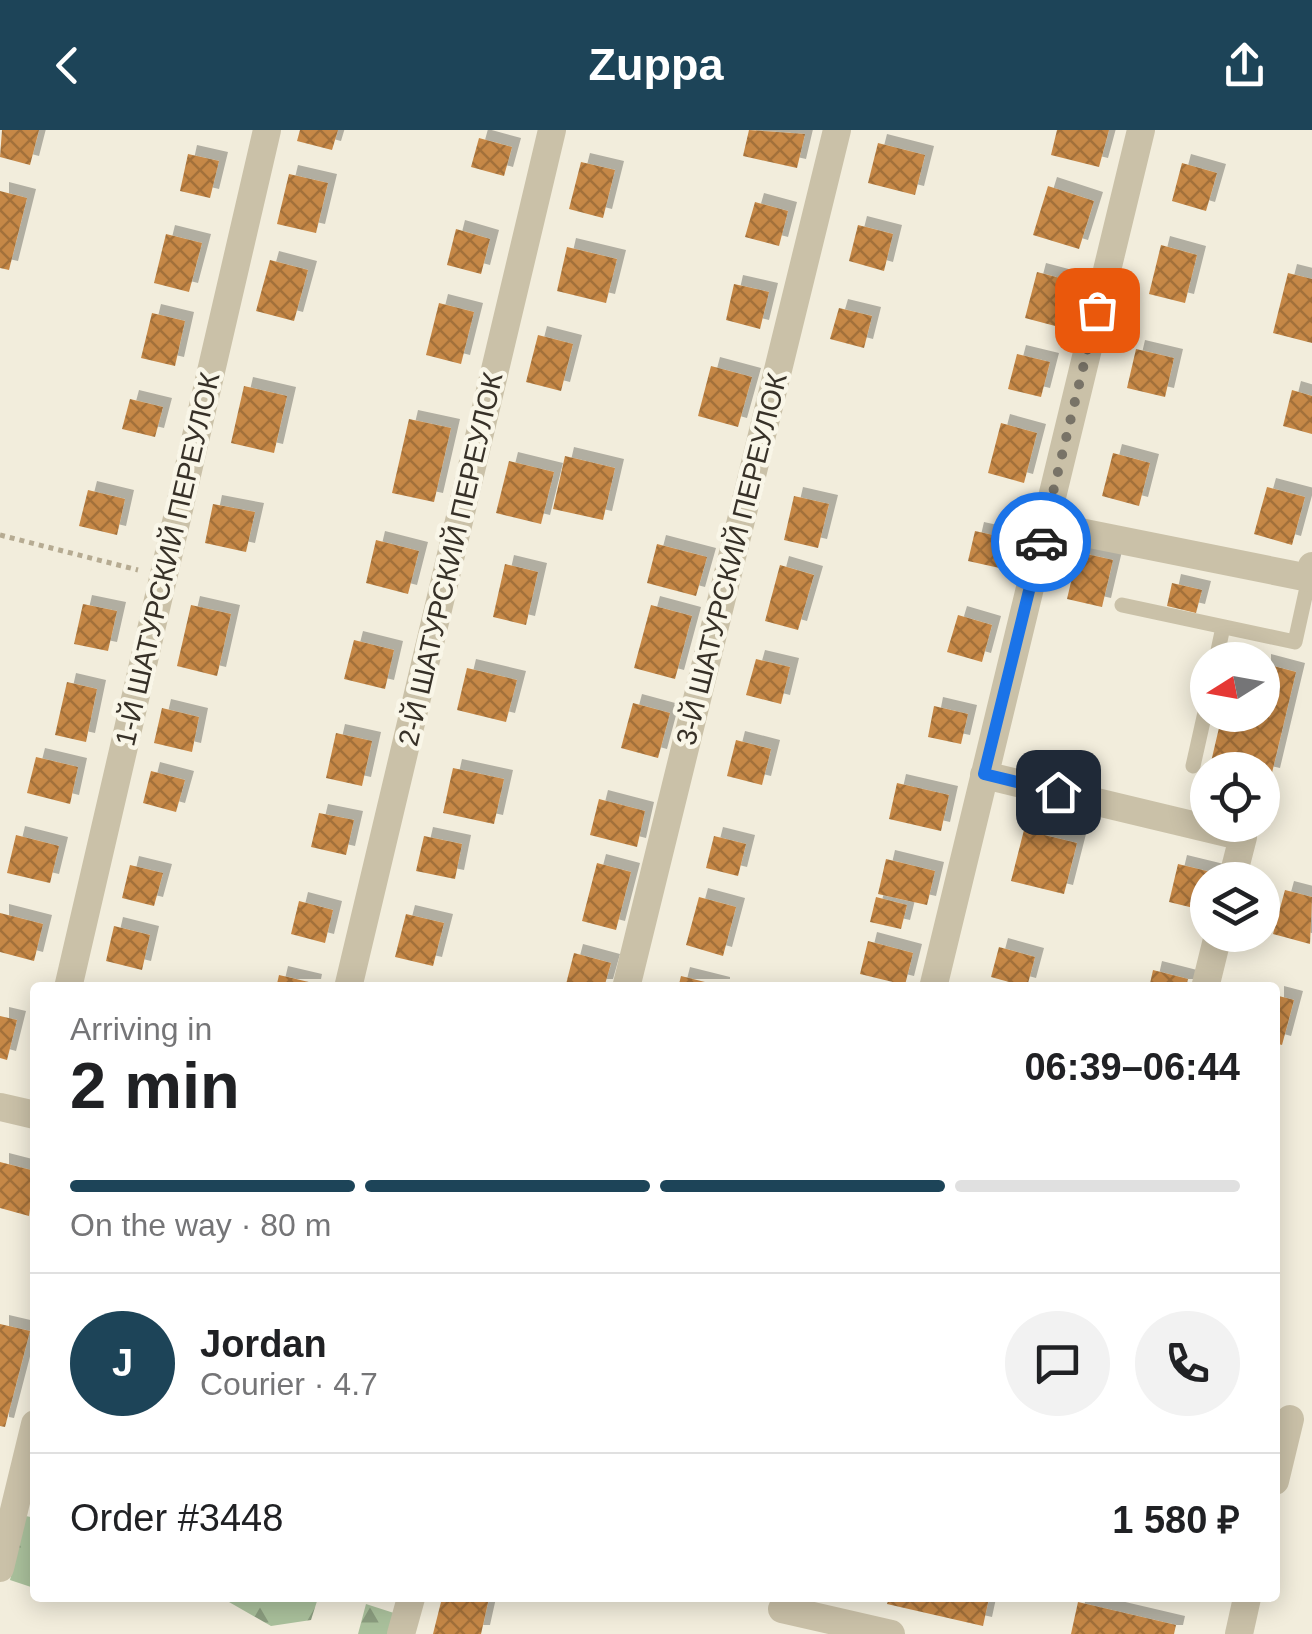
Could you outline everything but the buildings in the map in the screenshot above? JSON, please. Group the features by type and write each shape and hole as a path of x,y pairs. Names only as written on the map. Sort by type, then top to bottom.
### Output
{"street":[{"name":"1-Й ШАТУРСКИЙ ПЕРЕУЛОК","path":"69,982 267,130"},
{"name":"2-Й ШАТУРСКИЙ ПЕРЕУЛОК","path":"349,982 552,130"},
{"name":"3-Й ШАТУРСКИЙ ПЕРЕУЛОК","path":"627,982 837,130"},
{"path":"934,982 1141,130"},
{"path":"1045,525 1310,572"},
{"path":"984,774 1243,836 1236,862"},
{"path":"1206,982 1214,952"},
{"path":"0,1107 30,1114"},
{"path":"1280,1463 1292,1419"},
{"path":"0,1568 26,1506 30,1470"},
{"path":"401,1634 410,1602"},
{"path":"1239,1634 1247,1602"},
{"path":"781,1613 891,1634"}],"lane":[{"path":"1122,605 1296,642 1310,572"},
{"path":"1220,642 1223,627"}],"path":[{"path":"0,535 162,576"}],"green space":[{"path":"26,1516 30,1517 30,1587 10,1580"},
{"path":"229,1602 317,1602 311,1620 271,1626"},
{"path":"366,1604 397,1614 392,1634 358,1634"}],"way so far":[{"path":"1041,542 1097,310"}],"route":[{"path":"1041,542 984,774 1058,792"}]}
